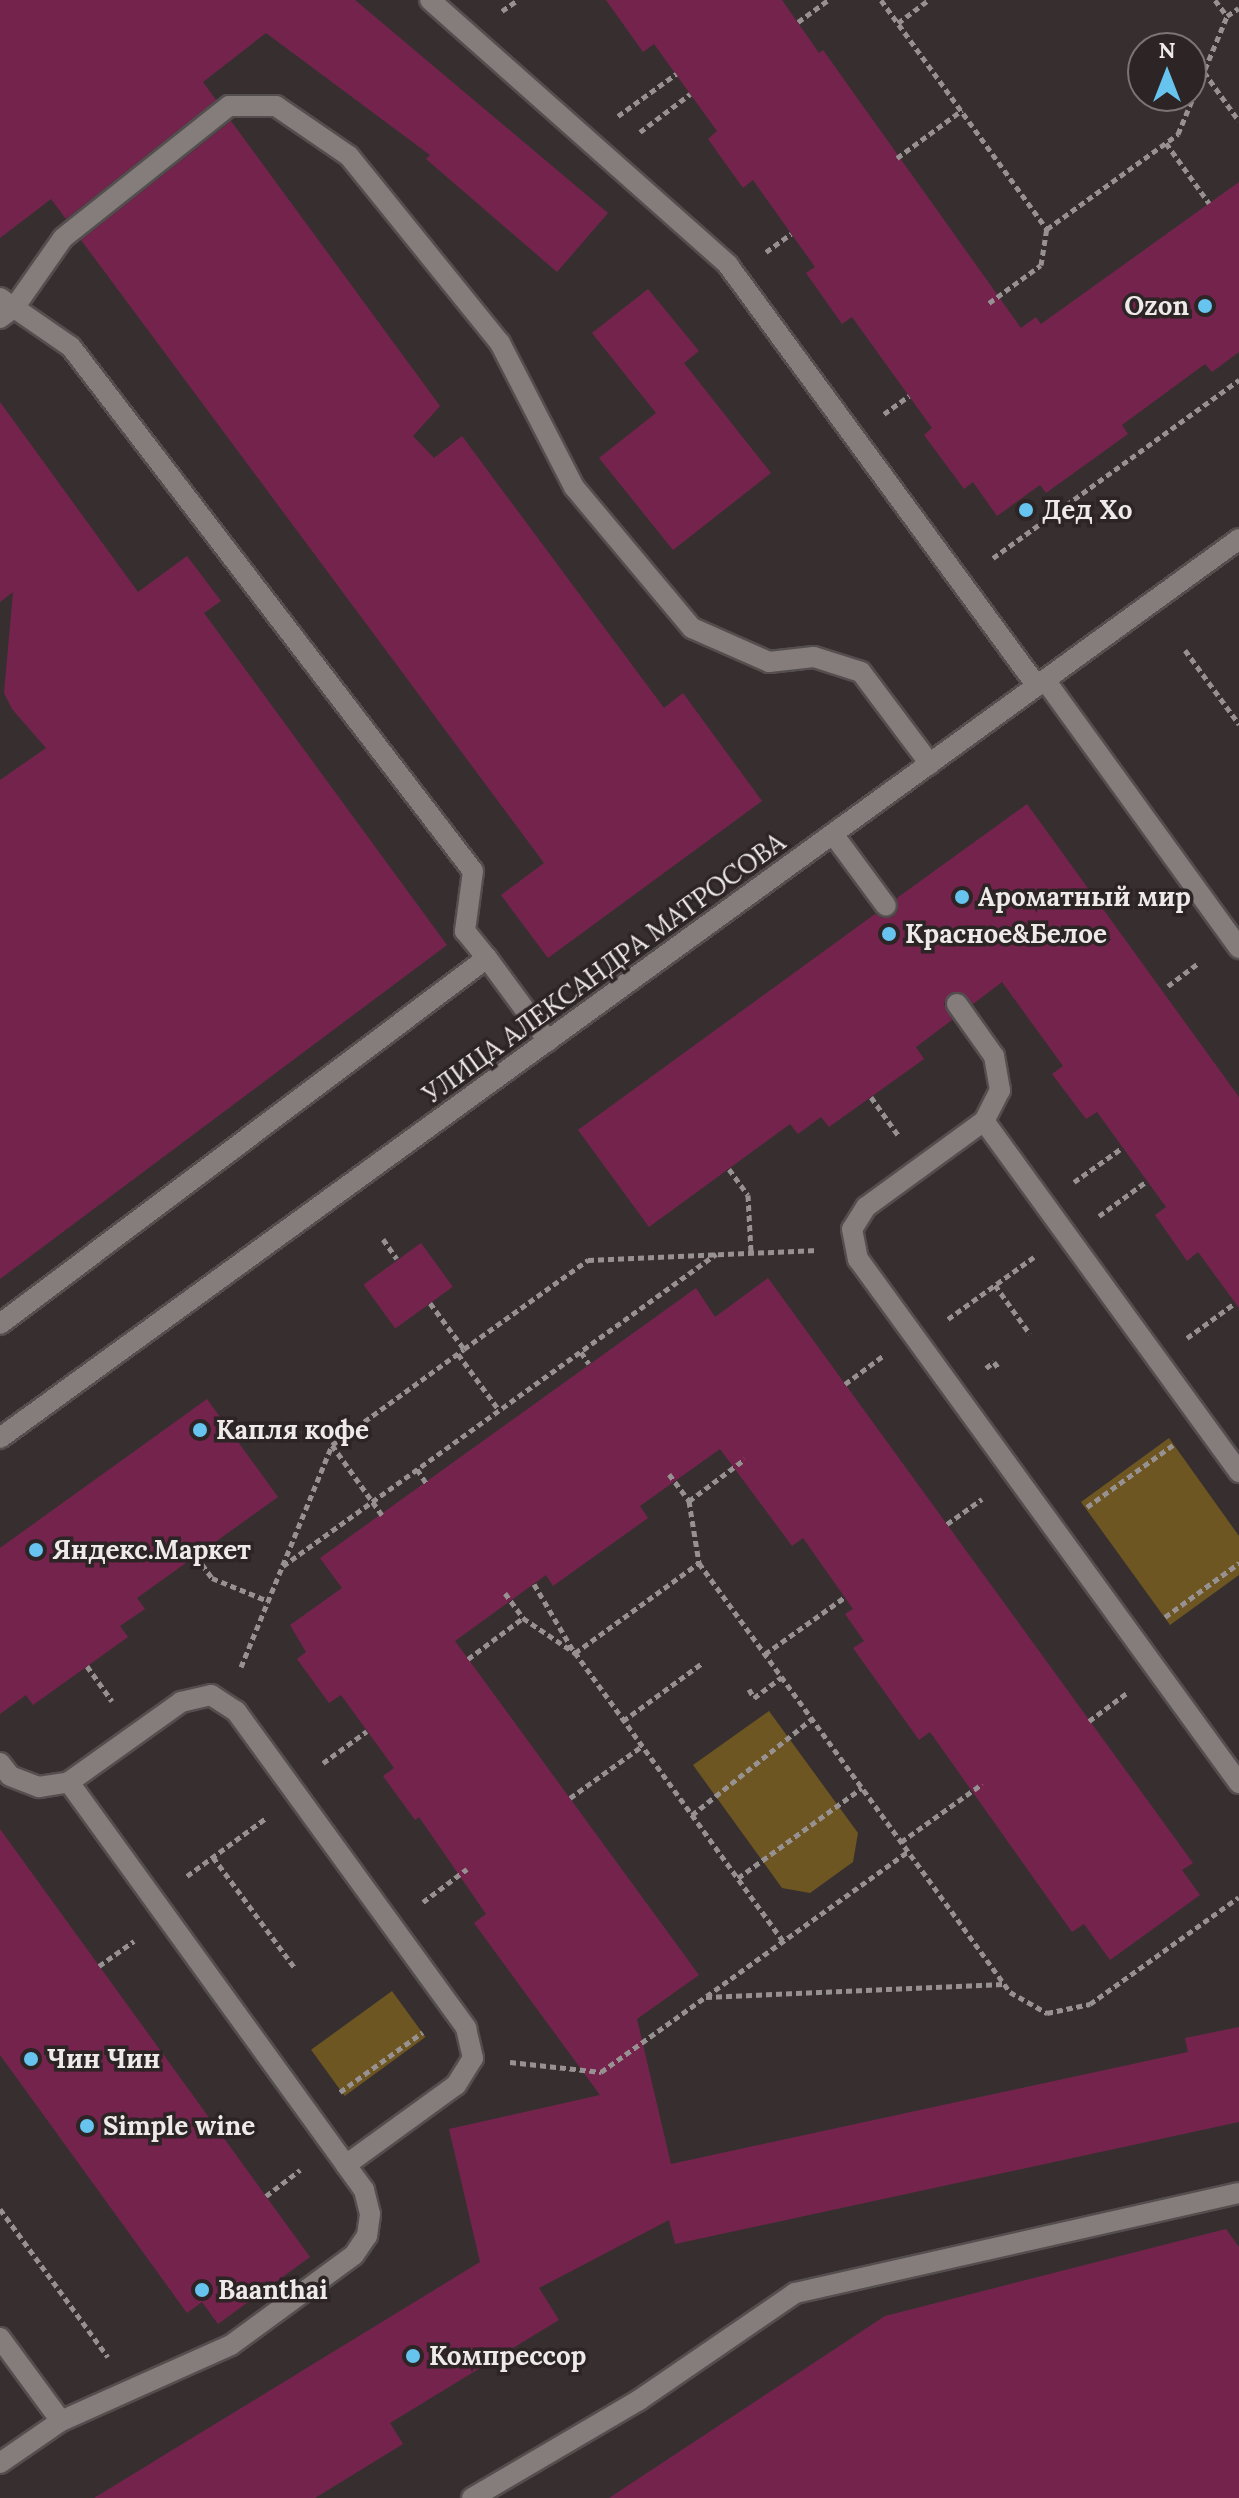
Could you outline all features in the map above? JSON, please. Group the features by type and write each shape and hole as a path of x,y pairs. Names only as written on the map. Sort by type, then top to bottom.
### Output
{"street":[{"path":"430,0 728,265 961,581 1239,948"},
{"path":"548,1041 465,931 473,871 71,347 5,308 63,238 229,106 276,106 349,156 500,343 574,487 692,628 769,662 814,657 861,672 930,764"},
{"name":"УЛИЦА АЛЕКСАНДРА МАТРОСОВА","path":"0,1438 1239,539"},
{"path":"833,834 886,906"},
{"path":"0,1324 487,958"},
{"path":"957,1004 994,1056 1000,1090 984,1121 866,1207 852,1229 858,1259 1239,1783"},
{"path":"984,1121 1239,1472"},
{"path":"0,1763 10,1776 39,1787 69,1782 181,1702 211,1695 236,1711 466,2028 473,2058 456,2085 346,2165"},
{"path":"0,2463 61,2421 231,2345 354,2255 367,2236 370,2214 364,2190 69,1782"},
{"path":"472,2498 639,2400 795,2293 1239,2193"},
{"path":"0,2338 61,2421"}],"path":[{"path":"798,22 828,0"},
{"path":"881,0 1047,229"},
{"path":"898,23 929,0"},
{"path":"1215,0 1227,16"},
{"path":"1207,65 1227,16 1238,10"},
{"path":"608,124 676,74"},
{"path":"1207,76 1239,121"},
{"path":"627,141 690,94"},
{"path":"897,158 962,110"},
{"path":"989,303 1041,265 1047,229 1178,134 1187,112"},
{"path":"1166,143 1209,203"},
{"path":"756,259 791,234"},
{"path":"961,581 1239,380"},
{"path":"874,421 909,396"},
{"path":"1185,650 1239,724"},
{"path":"1168,986 1200,962"},
{"path":"1044,1204 1122,1148"},
{"path":"729,1169 748,1195 751,1252"},
{"path":"918,1341 1147,1181"},
{"path":"211,1695 238,1675 332,1445 464,1349 588,1260 825,1249 852,1229"},
{"path":"383,1239 397,1259"},
{"path":"282,1567 716,1254"},
{"path":"995,1285 1030,1334"},
{"path":"430,1303 464,1349"},
{"path":"1157,1359 1235,1303"},
{"path":"580,1352 589,1364"},
{"path":"458,1354 499,1410"},
{"path":"332,1445 382,1515"},
{"path":"1085,1508 1173,1445"},
{"path":"689,1501 745,1459"},
{"path":"417,1469 426,1483"},
{"path":"669,1474 689,1501 699,1563 1010,1992 1047,2013 1090,2004 1239,1897"},
{"path":"196,1556 212,1578 268,1601"},
{"path":"575,1653 699,1563"},
{"path":"1165,1617 1239,1563"},
{"path":"534,1584 575,1653 783,1941"},
{"path":"505,1593 523,1618 575,1653"},
{"path":"765,1654 845,1597"},
{"path":"468,1659 523,1618"},
{"path":"623,1721 701,1664"},
{"path":"749,1689 754,1698 782,1677"},
{"path":"692,1815 812,1719"},
{"path":"154,1900 213,1857 367,1731"},
{"path":"570,1798 642,1746"},
{"path":"901,1842 982,1784"},
{"path":"738,1878 862,1788"},
{"path":"473,2058 601,2072 908,1851"},
{"path":"213,1857 294,1967"},
{"path":"391,1924 467,1869"},
{"path":"706,1997 1005,1984"},
{"path":"341,2091 422,2033"},
{"path":"0,2209 130,2388"}],"shaded area":[{"path":"1169,1438 1239,1536 1239,1575 1170,1625 1081,1502"},
{"path":"769,1711 858,1833 853,1862 810,1893 782,1888 693,1765"},
{"path":"392,1991 426,2037 345,2096 311,2050"}],"building":[{"path":"0,0 355,0 608,213 557,272 426,159 430,155 266,33 203,82 216,100 66,219 51,199 0,238"},
{"path":"606,0 782,0 819,53 823,50 1021,328 1036,317 1041,324 1239,182 1239,352 1212,372 1205,364 1122,425 1128,434 1046,493 1040,485 997,516 973,482 964,489 924,435 932,428 852,317 842,324 806,273 815,267 753,180 743,188 708,139 717,131 654,44 643,52"},
{"path":"231,121 440,406 413,436 434,458 462,436 664,708 683,693 762,801 548,958 501,895 544,863 81,240"},
{"path":"648,289 699,351 684,363 771,473 673,550 599,458 656,413 592,333"},
{"path":"0,402 138,592 187,556 221,601 204,613 447,945 0,1279 0,780 46,748 12,709 4,693 13,592 0,602"},
{"path":"1027,804 1239,1097 1239,1308 1198,1252 1187,1261 1155,1215 1166,1207 1097,1112 1086,1119 1052,1074 1063,1066 1002,982 973,1004 963,993 950,993 944,1004 952,1020 916,1047 924,1059 829,1127 821,1117 798,1134 790,1124 649,1227 578,1130 875,914 882,918 893,917 898,910 897,898"},
{"path":"421,1243 453,1287 395,1328 364,1285"},
{"path":"768,1278 1193,1863 1182,1870 1200,1895 1110,1960 1084,1924 1072,1932 930,1732 919,1740 853,1648 864,1641 845,1614 853,1609 803,1538 792,1546 720,1449 640,1506 648,1518 553,1586 546,1575 455,1641 699,1975 637,2019 671,2164 1188,2052 1185,2038 1239,2027 1239,2122 675,2244 669,2220 539,2288 559,2320 390,2423 403,2444 315,2498 94,2498 480,2262 449,2129 600,2095 474,1923 486,1914 419,1817 415,1820 383,1776 394,1768 341,1695 329,1703 297,1659 306,1652 290,1625 342,1588 320,1558 696,1288 715,1317"},
{"path":"207,1399 278,1497 137,1598 145,1609 120,1626 128,1637 33,1705 26,1695 0,1714 0,1548"},
{"path":"0,1829 310,2257 218,2324 202,2302 187,2313 0,2055"},
{"path":"1226,2229 1239,2247 1239,2498 609,2498 885,2316"}],"place":[{"name":"Ozon","path":"1205,306"},
{"name":"Дед Хо","path":"1026,510"},
{"name":"Ароматный мир","path":"962,897"},
{"name":"Красное&Белое","path":"889,934"},
{"name":"Капля кофе","path":"200,1430"},
{"name":"Яндекс.Маркет","path":"36,1550"},
{"name":"Чин Чин","path":"31,2059"},
{"name":"Simple wine","path":"87,2126"},
{"name":"Baanthai","path":"202,2290"},
{"name":"Компрессор","path":"413,2356"}]}
